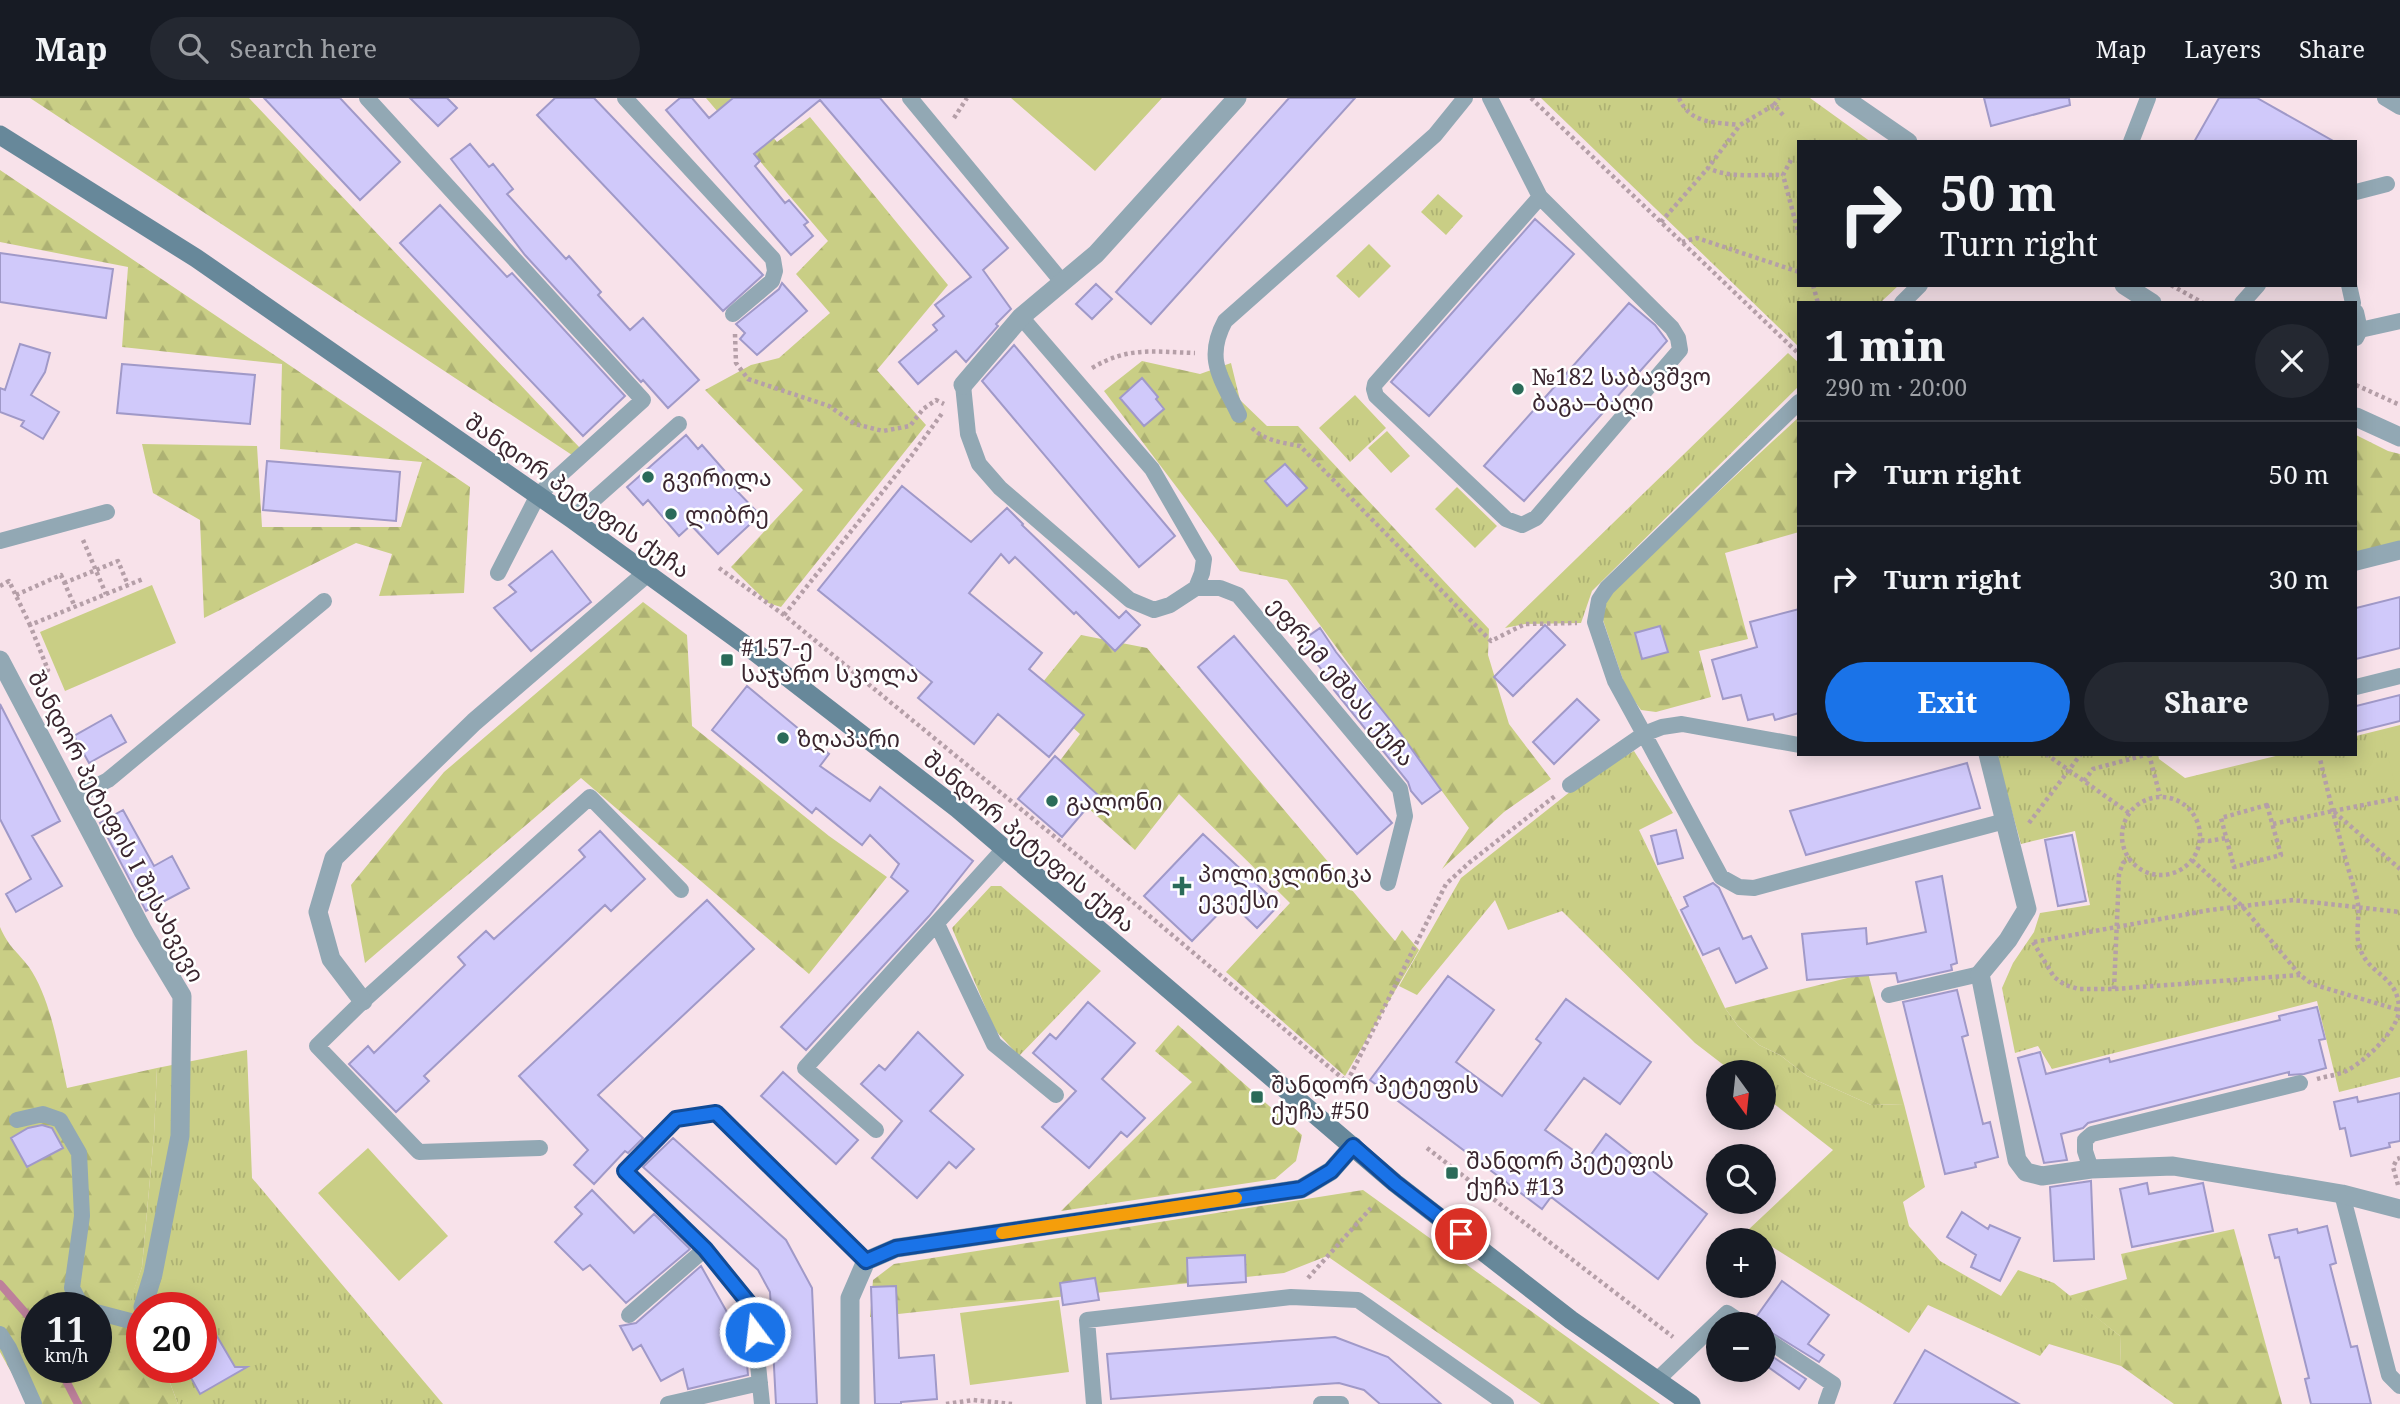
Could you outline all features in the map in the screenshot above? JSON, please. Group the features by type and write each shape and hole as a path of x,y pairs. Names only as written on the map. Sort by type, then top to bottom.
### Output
{"main road":[{"name":"შანდორ პეტეფის ქუჩა","path":"0,135 196,258 647,572 787,677 958,809 1395,1183 1560,1311 1691,1404"}],"street":[{"path":"963,385 1021,317 1096,254 1237,98"},
{"path":"1844,98 1905,140"},
{"path":"2357,417 2400,436"},
{"path":"2357,561 2400,550"},
{"path":"363,1001 331,959 318,912 334,858 474,722 647,572"},
{"name":"შანდორ პეტეფის I შესახვევი","path":"0,660 143,931 182,996 180,1136 148,1292"},
{"path":"1989,756 2027,909 2008,940 1980,974 2017,1160 2026,1172 2042,1175 2091,1169 2173,1166 2342,1194 2400,1209"},
{"path":"850,1404 850,1298 866,1261 896,1248 1301,1189 1331,1171 1353,1146"}],"lane":[{"path":"367,98 643,400 538,495 498,573"},
{"path":"625,98 773,259 775,271 772,281 733,314"},
{"path":"910,98 1063,283"},
{"path":"1239,415 1217,367 1214,354 1217,335 1225,321 1435,135 1465,98"},
{"path":"1490,98 1540,197 1672,328 1678,338 1680,350 1536,518 1522,525 1506,519 1376,396 1374,389 1540,197"},
{"path":"2132,140 2148,98"},
{"path":"2385,98 2400,107"},
{"path":"2357,191 2387,184"},
{"path":"1904,301 1918,287"},
{"path":"2244,301 2256,287"},
{"path":"963,385 968,434 979,464 1010,497 1129,600 1154,610 1170,605 1195,588 1205,559 1152,469 1021,317"},
{"path":"2358,334 2400,321"},
{"path":"1797,404 1607,588 1600,600 1595,622 1615,681 1721,877 1739,887 1754,888 2005,821"},
{"path":"572,519 679,424"},
{"path":"0,541 107,512"},
{"name":"ეფრემ ეშბას ქუჩა","path":"1195,588 1220,588 1238,595 1400,789 1405,816 1388,883"},
{"path":"73,798 108,780 324,601"},
{"path":"2357,687 2400,676"},
{"path":"1570,785 1644,734 1662,727 1682,724 1797,745"},
{"path":"540,1148 419,1152 317,1046 363,1001 590,797 681,890"},
{"path":"876,1130 806,1068 1004,849"},
{"path":"937,923 994,1044 1056,1095"},
{"path":"1889,995 1980,974"},
{"path":"2091,1169 2085,1151 2085,1139 2092,1134 2300,1083"},
{"path":"762,1404 752,1307 705,1249 625,1171 676,1119 716,1113 866,1261"},
{"path":"17,1120 43,1114 60,1120 79,1153 82,1216 72,1288 74,1292"},
{"path":"2342,1194 2389,1375 2400,1386"},
{"path":"629,1315 705,1249"},
{"path":"1094,1404 1087,1320 1291,1297 1358,1300 1506,1404"},
{"path":"1657,1380 1706,1333"},
{"path":"0,1334 34,1404"},
{"path":"1776,1346 1833,1384 1826,1404"},
{"path":"668,1404 761,1383"},
{"path":"1321,1404 1341,1404"}],"path":[{"path":"1531,98 1797,352"},
{"path":"1679,98 1682,106 1698,120 1740,125"},
{"path":"1661,222 1709,168 1740,125 1779,98"},
{"path":"1774,104 1783,115"},
{"path":"1791,160 1783,175 1797,228"},
{"path":"1709,168 1745,176 1783,175"},
{"path":"1681,242 1697,238 1797,271"},
{"path":"2175,287 2199,301"},
{"path":"733,314 736,363 748,379 829,406 855,424 883,431 910,426 923,410 936,400 948,406 912,455 783,615"},
{"path":"1079,383 1091,369 1110,357 1133,351 1214,354"},
{"path":"2357,385 2400,405"},
{"path":"1239,415 1257,433 1276,441 1300,446 1491,641 1525,624 1595,622"},
{"path":"74,521 106,594"},
{"path":"64,583 118,561 128,585"},
{"path":"719,568 783,615 1083,860 1348,1082 1446,884 1543,805"},
{"path":"16,595 61,575 75,607"},
{"path":"30,625 143,579"},
{"path":"0,586 9,581 48,670 14,686"},
{"path":"2049,756 2129,813"},
{"path":"2012,846 2080,756"},
{"path":"2084,781 2093,769 2142,756"},
{"path":"2150,756 2160,796"},
{"path":"2300,1083 2347,1071 2384,1039 2396,1022 2400,1010 2395,988 2389,978 2372,967 2361,954 2356,933 2358,906 2319,759"},
{"path":"2160,796 2185,804 2195,814 2201,840 2192,860 2177,872 2164,875 2151,874 2138,867 2129,858 2122,835 2129,813 2138,804 2160,796"},
{"path":"2273,824 2399,798"},
{"path":"2267,805 2281,855 2234,867 2226,838 2221,818 2267,805"},
{"path":"2333,811 2400,869"},
{"path":"2201,840 2226,838"},
{"path":"2115,989 2119,874 2123,863 2129,858"},
{"path":"2192,860 2242,906 2300,975 2312,984 2400,1010"},
{"path":"2008,940 2033,942 2242,906 2293,900 2400,912"},
{"path":"2033,942 2054,977 2065,985 2079,989 2115,989 2300,975"},
{"path":"1427,1147 1689,1349"},
{"path":"2400,1158 2393,1167 2400,1194"},
{"path":"1291,1297 1371,1208"},
{"path":"946,1404 973,1400 1012,1404"}],"green space":[{"path":"30,98 249,98 580,448 572,455"},
{"path":"706,98 740,98 777,142 810,117 948,285 877,370 926,425 781,607 768,603 731,567 803,490 705,390 751,365 779,358 830,313 796,274 828,241"},
{"path":"1011,98 1162,98 1095,171"},
{"path":"1541,98 1810,98 1868,140 1797,140 1797,287 1897,287 1882,301 1797,301 1797,345"},
{"path":"0,170 470,487 464,593 379,596 392,554 356,543 204,618 200,520 153,493 142,444 257,446 262,527 401,527 422,462 280,449 282,364 122,347 128,267 0,242"},
{"path":"1438,194 1463,216 1446,235 1421,212"},
{"path":"1369,244 1391,266 1359,298 1336,276"},
{"path":"1788,353 1797,361 1797,388 1592,591 1581,623 1525,624 1505,628"},
{"path":"1142,361 1200,374 1231,363 1240,400 1267,426 1298,426 1489,629 1488,655 1509,724 1551,779 1504,812 1442,869 1469,828 1287,580 1240,571 1104,391"},
{"path":"1355,395 1386,428 1350,462 1319,428"},
{"path":"1797,419 1797,533 1725,553 1748,639 1699,651 1711,697 1656,712 1641,710 1626,689 1602,617 1604,602 1611,591"},
{"path":"1387,431 1410,456 1391,473 1368,448"},
{"path":"2357,436 2400,454 2400,541 2357,552"},
{"path":"1457,487 1497,526 1475,548 1435,509"},
{"path":"152,585 176,643 65,691 40,632"},
{"path":"643,602 687,635 692,726 829,836 887,877 809,974 581,778 365,963 351,885 444,772"},
{"path":"1081,635 1147,648 1395,941 1402,930 1419,950 1345,1076 1226,972 1290,903 1179,794 1135,850 1050,774 1080,734 1034,693"},
{"path":"2400,725 2400,1077 2339,1092 2317,1001 2052,1069 2038,1046 2015,1053 2002,988 2013,963 2034,932 2040,913 2090,905 2075,831 2021,844 1997,756 2158,756 2185,778 2276,756 2357,756 2357,736"},
{"path":"2400,729 2400,803 2382,734"},
{"path":"1634,751 1673,813 1639,830 1725,1008 1738,1026 1759,1045 1780,1055 1807,1076 1871,1105 1904,1104 1925,1187 1903,1202 1909,1226 1940,1261 2001,1296 2018,1270 2054,1283 2120,1336 2121,1366 2049,1344 2040,1356 1928,1305 1909,1333 1776,1249 1776,1228 1750,1228 1765,1214 1776,1214 1776,1204 1833,1150 1776,1105 1776,1060 1717,1060 1695,1043 1562,911 1508,930 1495,900 1417,995 1399,986 1461,878 1590,776"},
{"path":"991,886 1001,886 1101,971 1019,1056 995,1030 952,928"},
{"path":"0,927 10,945 29,967 43,994 67,1088 157,1068 142,1267 134,1292 126,1292 126,1383 170,1383 178,1404 29,1404 0,1352"},
{"path":"1868,973 1904,1104 1871,1105 1807,1076 1780,1055 1759,1045 1738,1026 1725,1008"},
{"path":"1178,1025 1302,1135 1296,1161 1275,1179 1061,1211 1192,1082 1155,1051"},
{"path":"247,1050 252,1178 443,1404 178,1404 170,1383 217,1383 217,1292 133,1292 142,1267 157,1068"},
{"path":"368,1148 448,1236 399,1281 318,1193"},
{"path":"1363,1190 1660,1404 1541,1404 1327,1256 1284,1273 870,1317 873,1280 894,1264"},
{"path":"2234,1229 2282,1404 2174,1404 2121,1366 2120,1336 2069,1296 2127,1279 2121,1254"},
{"path":"1059,1300 1069,1372 970,1385 960,1313"}],"building":[{"path":"264,98 340,98 400,162 360,200"},
{"path":"410,98 447,98 457,108 438,126"},
{"path":"555,98 594,98 763,275 723,311 537,115"},
{"path":"680,98 692,98 709,118 733,98 880,98 1008,248 983,270 1011,309 966,362 956,351 918,384 899,362 937,330 933,325 944,316 935,305 971,277 820,100 754,154 760,161 755,166 785,203 789,200 808,222 804,225 813,236 791,255 666,110"},
{"path":"1289,98 1355,98 1151,324 1116,292"},
{"path":"1984,98 2069,98 2070,105 1991,126"},
{"path":"2219,98 2257,98 2331,140 2195,140"},
{"path":"470,144 489,167 493,164 513,189 507,194 566,259 569,256 601,292 598,295 630,330 643,318 699,380 668,408 525,255 451,159"},
{"path":"440,205 507,277 512,273 625,396 583,436 400,243"},
{"path":"1535,219 1574,254 1429,416 1391,382"},
{"path":"0,253 113,269 106,318 0,302"},
{"path":"782,283 807,311 757,355 740,339 745,333 736,324 779,289"},
{"path":"1096,284 1112,299 1092,319 1076,304"},
{"path":"1629,303 1655,325 1667,341 1524,501 1484,466"},
{"path":"20,344 50,353 45,372 31,395 59,412 43,439 21,426 24,421 0,412 0,388 5,390"},
{"path":"1014,345 1175,536 1139,567 982,381"},
{"path":"122,364 255,375 250,424 117,413"},
{"path":"1142,378 1164,409 1144,426 1120,398"},
{"path":"686,435 698,449 702,445 737,485 734,488 760,515 718,554 691,525 679,536 648,500 643,505 627,487"},
{"path":"267,461 400,472 396,521 263,510"},
{"path":"1285,464 1307,488 1287,506 1265,481"},
{"path":"902,486 971,542 1007,508 1119,618 1126,611 1140,625 1115,651 1015,557 1009,563 1001,554 969,593 1042,653 1029,669 1084,715 1049,757 998,714 974,744 918,698 932,682 818,590"},
{"path":"552,551 591,602 531,651 494,608 516,592 509,585"},
{"path":"2400,597 2400,648 2357,659 2357,608"},
{"path":"1797,610 1797,714 1775,720 1773,714 1748,720 1741,695 1723,699 1712,660 1757,647 1750,622"},
{"path":"1545,625 1565,645 1513,696 1494,677"},
{"path":"1660,626 1668,652 1642,659 1635,633"},
{"path":"1320,628 1441,790 1422,804 1300,642"},
{"path":"1234,636 1392,823 1357,854 1198,667"},
{"path":"747,686 829,754 820,766 870,801 880,787 973,861 929,916 806,1050 781,1027 908,891 891,877 899,864 870,835 862,845 816,808 812,813 712,730"},
{"path":"2400,695 2400,721 2357,732 2357,706"},
{"path":"1577,699 1599,720 1554,764 1533,742"},
{"path":"0,704 60,821 32,836 62,886 16,912 6,894 31,879 0,819"},
{"path":"111,715 126,742 89,763 74,736"},
{"path":"1055,756 1098,795 1062,837 1018,799"},
{"path":"1967,763 1980,808 1806,855 1790,811"},
{"path":"123,810 154,866 172,856 189,888 146,911 100,823"},
{"path":"1676,830 1683,858 1658,864 1651,836"},
{"path":"600,831 645,879 611,911 605,905 424,1076 429,1081 396,1112 349,1064 368,1046 374,1053 465,965 458,957 486,931 494,939 585,857 579,850"},
{"path":"1203,834 1279,905 1257,928 1230,902 1192,941 1144,896"},
{"path":"2072,835 2086,901 2058,906 2045,840"},
{"path":"1942,876 1957,963 1951,965 1952,970 1898,982 1896,973 1807,980 1802,934 1866,928 1867,944 1926,932 1916,882"},
{"path":"1713,883 1719,888 1743,939 1751,936 1767,968 1736,983 1719,948 1703,955 1681,910 1688,906 1684,897"},
{"path":"707,900 754,949 598,1095 643,1138 628,1153 625,1151 594,1184 574,1165 588,1150 519,1076"},
{"path":"1448,976 1494,1010 1456,1062 1502,1096 1541,1043 1536,1039 1566,999 1651,1062 1620,1104 1584,1078 1545,1130 1587,1160 1606,1134 1707,1214 1658,1279 1551,1197 1542,1209 1370,1080"},
{"path":"1957,990 1968,1035 1962,1037 1983,1124 1990,1122 1998,1157 1975,1163 1976,1167 1945,1174 1903,1002"},
{"path":"1088,1002 1135,1043 1102,1079 1145,1118 1127,1137 1121,1132 1089,1168 1042,1127 1076,1091 1033,1053 1050,1034 1056,1039"},
{"path":"2317,1007 2325,1039 2319,1040 2326,1068 2304,1074 2289,1075 2289,1072 2088,1123 2083,1128 2061,1134 2067,1160 2044,1163 2018,1058 2040,1052 2046,1074 2109,1058 2110,1062 2280,1020 2279,1016"},
{"path":"918,1032 963,1075 930,1111 974,1149 956,1168 949,1162 917,1198 872,1158 902,1121 861,1084 879,1065 885,1070"},
{"path":"783,1072 858,1140 836,1164 761,1096"},
{"path":"2400,1093 2400,1141 2389,1143 2390,1147 2351,1156 2345,1128 2340,1129 2334,1102 2357,1097 2358,1102"},
{"path":"42,1125 52,1128 63,1148 27,1167 11,1138 28,1128"},
{"path":"673,1138 786,1240 812,1288 817,1404 776,1404 770,1292 758,1270 643,1167"},
{"path":"2091,1181 2094,1259 2054,1261 2050,1187"},
{"path":"2147,1183 2149,1194 2203,1183 2213,1231 2132,1247 2120,1189"},
{"path":"592,1190 634,1233 654,1214 690,1249 626,1303 590,1265 583,1270 555,1242 582,1214 575,1207"},
{"path":"1962,1212 1988,1229 1990,1225 2020,1238 2000,1281 1971,1267 1976,1255 1947,1237"},
{"path":"2327,1226 2336,1263 2330,1265 2351,1347 2357,1346 2371,1404 2311,1404 2305,1379 2309,1378 2279,1257 2275,1258 2269,1235 2297,1229 2298,1233"},
{"path":"1245,1255 1246,1282 1188,1286 1187,1258"},
{"path":"701,1266 745,1344 748,1375 688,1389 683,1369 661,1381 641,1345 633,1350 620,1326 636,1323"},
{"path":"1095,1278 1099,1300 1063,1305 1060,1283"},
{"path":"1782,1281 1829,1315 1808,1344 1824,1355 1819,1362 1776,1335 1776,1312 1760,1312 1770,1298 1776,1298 1776,1289"},
{"path":"896,1286 899,1358 934,1355 937,1399 875,1404 871,1287"},
{"path":"217,1336 235,1367 247,1367 200,1394 194,1383 217,1383"},
{"path":"1335,1337 1388,1357 1441,1404 1380,1404 1364,1390 1339,1383 1111,1399 1107,1354"},
{"path":"1925,1350 2019,1404 1894,1404"},
{"path":"1776,1359 1806,1379 1799,1389 1776,1373"}],"waterway":[{"path":"0,1284 21,1308"},
{"path":"67,1383 78,1404"}],"slow traffic":[{"path":"1002,1233 1236,1198"}],"place":[{"name":"№182 საბავშვო ბაგა–ბაღი","path":"1518,389"},
{"name":"გვირილა","path":"648,477"},
{"name":"ლიბრე","path":"671,514"},
{"name":"#157-ე საჯარო სკოლა","path":"727,660"},
{"name":"ზღაპარი","path":"783,738"},
{"name":"გალონი","path":"1052,801"},
{"name":"პოლიკლინიკა ევექსი","path":"1182,886"},
{"name":"შანდორ პეტეფის ქუჩა #50","path":"1257,1097"},
{"name":"შანდორ პეტეფის ქუჩა #13","path":"1452,1173"}],"route":[{"path":"755,1332 752,1307 705,1249 625,1171 676,1119 716,1113 866,1261 896,1248 1301,1189 1331,1171 1353,1146 1395,1183 1461,1234"}]}
